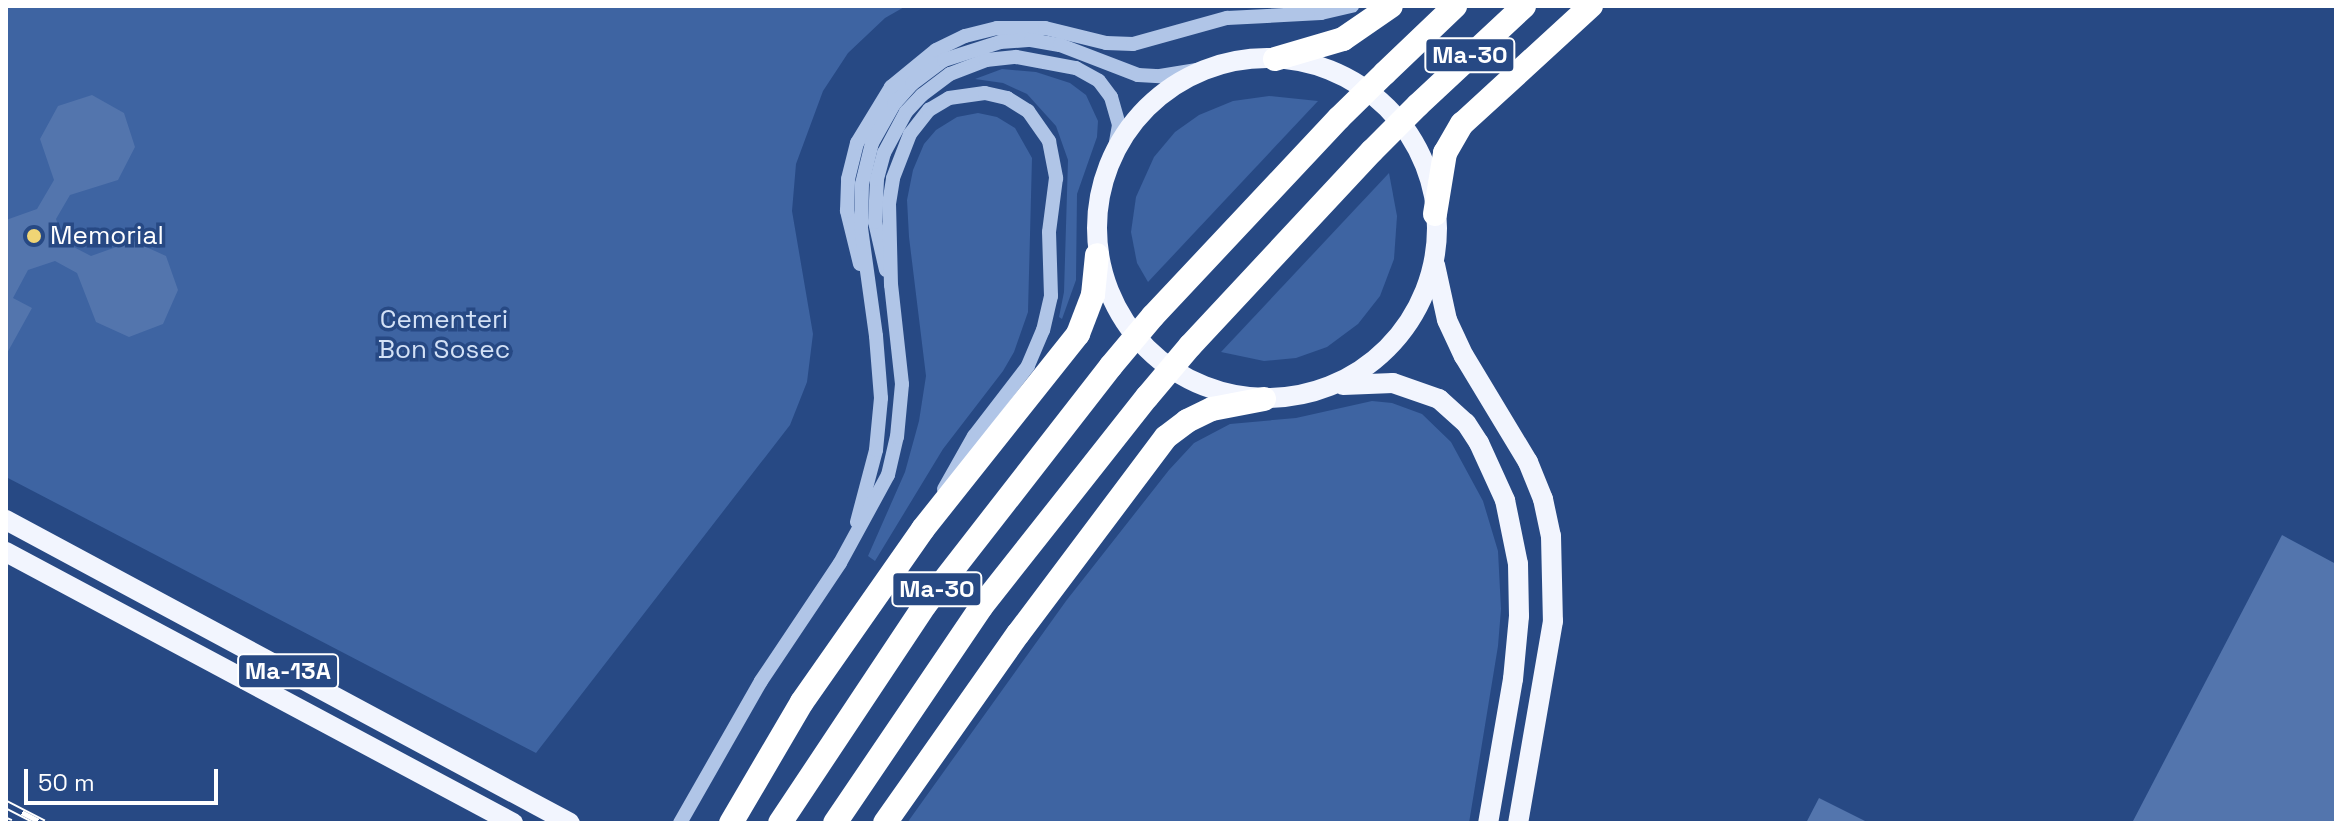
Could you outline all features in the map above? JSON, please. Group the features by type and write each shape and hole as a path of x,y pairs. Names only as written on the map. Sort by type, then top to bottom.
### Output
{"highway":[{"path":"1275,59 1343,39 1391,6"},
{"name":"Ma-30","path":"780,823 925,605 1111,366 1153,316 1339,118 1455,6"},
{"name":"Ma-30","path":"835,823 981,607 1190,346 1372,151 1524,6"},
{"path":"1435,214 1439,172 1445,153 1462,124 1591,6"},
{"path":"731,823 802,702 923,529 1078,334 1093,295 1097,255"},
{"path":"885,823 1018,634 1166,437 1187,421 1212,409 1264,399"}],"main road":[{"path":"1488,823 1513,679 1519,616 1518,564 1505,500 1472,433 1439,399 1393,383 1354,383 1298,396 1264,399 1217,391 1195,381 1148,346 1118,310 1105,284 1097,255 1099,195 1114,152 1140,115 1162,94 1215,67 1245,60 1275,59 1345,74 1379,96 1417,146 1431,185 1435,214 1434,261 1447,320 1464,356 1528,462 1543,499 1551,536 1553,621 1518,823"},
{"path":"1327,388 1367,365 1391,344 1415,309 1434,261"},
{"name":"Ma-13A","path":"6,520 570,823"},
{"name":"Ma-13A","path":"6,552 513,823"}],"street":[{"path":"870,293 848,224 847,194 853,159 863,130 882,98 911,68 936,50 976,33 1014,27 1045,28 1106,43 1133,44 1227,18 1321,13 1352,6"},
{"path":"852,541 872,471 879,423 880,370 860,213 868,156 876,132 894,104 935,66 981,46 1031,40 1078,50 1138,75 1160,76 1215,67"},
{"path":"891,285 875,222 880,166 887,144 906,112 950,74 986,60 1016,57 1076,68 1099,81 1111,97 1119,125 1114,152"},
{"path":"682,818 733,727 852,541 884,483 897,437 901,363 891,285 890,191 900,153 916,125 937,104 961,95 985,93 1018,104 1043,130 1055,166 1049,232 1052,281 1048,312 1028,366 962,454 923,529"}],"green space":[{"name":"Cementeri Bon Sosec","path":"6,6 906,6 885,18 848,53 823,91 796,164 792,211 813,334 807,382 790,425 536,753 6,477"},
{"path":"1002,69 1036,72 1070,83 1086,95 1098,121 1097,137 1077,194 1076,280 1062,319 1059,317 1064,292 1068,160 1056,126 1027,94 1003,83 975,79"},
{"path":"1269,96 1318,101 1148,282 1137,263 1131,232 1136,197 1154,157 1175,132 1199,115 1233,101"},
{"path":"978,113 997,117 1015,128 1032,158 1028,312 1014,352 1003,371 943,449 875,561 868,556 905,472 919,421 926,376 909,237 907,200 913,170 924,144 936,130 957,117"},
{"path":"1389,173 1397,216 1394,259 1380,296 1358,324 1327,347 1296,358 1264,361 1221,352"},
{"path":"1372,401 1392,403 1422,414 1451,442 1483,501 1498,551 1501,609 1498,646 1469,823 907,823 1066,601 1169,470 1194,443 1230,424 1296,418"}],"building":[{"path":"92,95 124,113 135,147 118,180 70,195 56,219 64,242 91,256 133,241 166,256 178,290 163,324 129,337 96,322 77,273 55,261 28,270 13,298 32,308 6,355 6,220 37,209 54,180 40,139 58,106"},
{"path":"2282,535 2336,564 2336,823 2132,823"},
{"path":"1819,798 1869,823 1806,823"}],"railway":[{"path":"6,804 43,823"},
{"path":"6,821 11,823"}],"place":[{"name":"Memorial","path":"34,236"}]}
